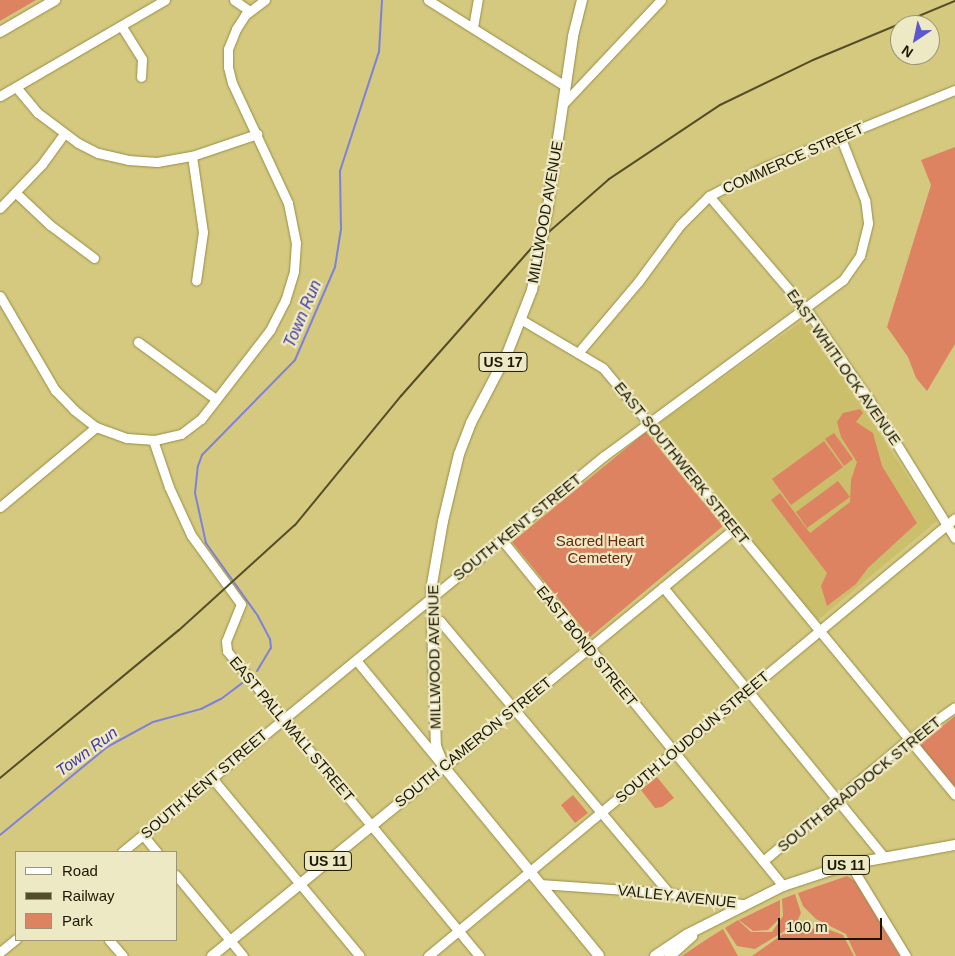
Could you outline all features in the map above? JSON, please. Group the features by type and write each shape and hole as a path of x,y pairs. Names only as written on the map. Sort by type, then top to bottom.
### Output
{"main road":[{"path":"0,32 55,0"},
{"name":"MILLWOOD AVENUE","path":"444,767 436,746 432,597 439,542 459,454 474,417 522,320 540,253 565,86 582,0"},
{"path":"444,767 599,956"},
{"name":"SOUTH CAMERON STREET","path":"212,956 444,767"},
{"name":"VALLEY AVENUE","path":"743,904 783,886 850,864 954,846"},
{"name":"US 11","path":"655,956 702,926 743,904"},
{"name":"US 11","path":"670,956 702,926"}],"street":[{"path":"0,96 122,27 165,0"},
{"path":"234,0 250,11"},
{"path":"0,296 55,390 74,410 96,427 127,438 154,440 187,430 216,399 270,330 285,301 294,271 296,243 293,218 280,182 232,83 227,56 236,29 250,11 265,0"},
{"path":"428,0 565,86"},
{"path":"473,27 478,0"},
{"path":"563,104 660,0"},
{"path":"122,27 142,59 141,77"},
{"path":"16,87 38,113 64,134 98,153 128,160 157,162 192,156 257,134"},
{"name":"COMMERCE STREET","path":"578,353 638,282 680,225 709,196 765,167 955,90"},
{"path":"0,208 16,193 64,134"},
{"name":"SOUTH KENT STREET","path":"123,851 283,718 648,422 805,308 851,271 860,256 867,234 865,200 840,136"},
{"path":"192,156 203,232 196,281"},
{"path":"16,193 50,225 94,258"},
{"name":"EAST WHITLOCK AVENUE","path":"709,196 805,308 870,401 955,538"},
{"name":"EAST SOUTHWERK STREET","path":"522,320 603,368 910,742 955,794"},
{"path":"138,342 216,399"},
{"path":"0,507 96,427"},
{"name":"EAST PALL MALL STREET","path":"154,440 169,487 191,535 241,604 226,640 227,650 479,956"},
{"name":"SOUTH LOUDOUN STREET","path":"428,956 955,518"},
{"name":"SOUTH CAMERON STREET","path":"444,767 662,586 735,528"},
{"name":"EAST BOND STREET","path":"502,540 783,886"},
{"path":"662,586 884,857"},
{"path":"433,618 440,621 669,893"},
{"path":"356,660 444,767"},
{"name":"SOUTH BRADDOCK STREET","path":"763,862 904,744 910,742 955,706"},
{"path":"212,778 360,956"},
{"path":"143,835 156,851"},
{"path":"850,864 906,956"},
{"path":"178,878 243,956"},
{"name":"VALLEY AVENUE","path":"540,884 669,893 743,904"},
{"path":"2,953 15,940"},
{"path":"110,941 122,956"}],"shaded area":[{"path":"805,319 937,521 818,620 657,425"}],"green space":[{"path":"0,0 36,0 0,21"},
{"path":"955,147 955,344 927,391 916,378 908,357 887,327 931,185 921,160"},
{"path":"860,409 863,413 856,422 873,433 882,466 917,523 868,568 856,584 827,606 821,586 827,573 771,500 780,493 810,533 850,502 851,480 857,462 841,437 837,422 843,413"},
{"name":"Sacred Heart Cemetery","path":"646,432 723,526 590,637 512,542"},
{"path":"834,433 853,459 844,466 825,439"},
{"path":"824,441 843,467 791,505 772,479"},
{"path":"838,481 850,497 807,528 796,512"},
{"path":"955,716 955,789 919,745"},
{"path":"657,777 674,798 662,807 655,808 641,790"},
{"path":"573,795 588,813 575,823 561,805"},
{"path":"847,876 855,881 900,956 856,956 846,934 816,919 803,906 798,893"},
{"path":"795,894 801,913 796,924 755,949 737,946 725,928 738,920 751,932 772,932 783,916 782,899"},
{"path":"780,900 780,918 768,930 753,931 739,920"},
{"path":"822,927 843,935 854,956 752,956 783,934"},
{"path":"723,929 738,956 682,956 704,941"}],"waterway":[{"name":"Town Run","path":"257,671 271,648 270,639 258,616 206,543 195,493 198,466 202,455 295,360 335,267 341,230 340,171 379,52 382,0"},
{"name":"Town Run","path":"0,835 107,747 153,722 201,709 221,699 246,680"}],"railway":[{"path":"0,778 179,630 295,525 401,396 534,245 609,179 720,105 813,60 955,1"}]}
